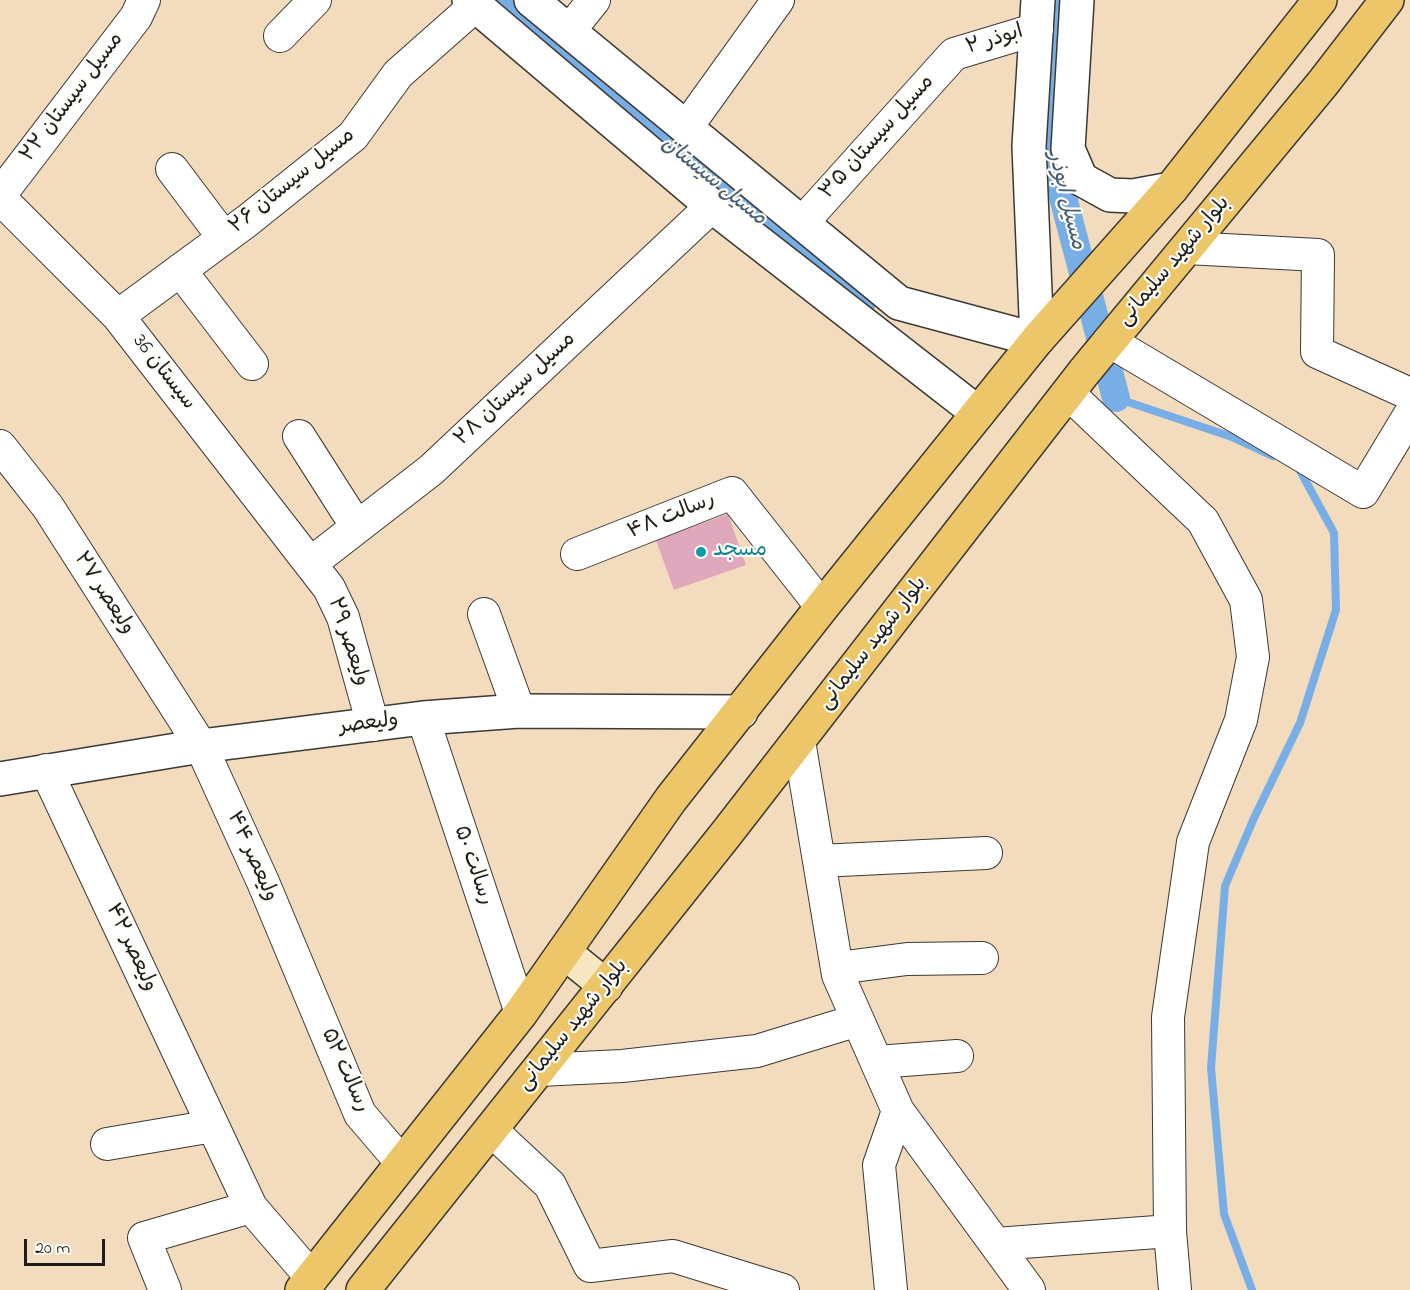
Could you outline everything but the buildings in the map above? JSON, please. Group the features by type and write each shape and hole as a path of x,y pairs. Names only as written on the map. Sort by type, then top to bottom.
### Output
{"main road":[{"path":"307,1284 521,1013 671,799 822,607 1037,340 1171,189 1320,0"},
{"name":"بلوار شهید سلیمانی","path":"363,1290 799,741 1109,341 1323,83 1384,1"},
{"path":"564,952 606,986"}],"street":[{"name":"مسیل سیستان ۲۲","path":"0,196 136,16 144,0"},
{"path":"280,36 315,0"},
{"path":"531,0 686,128 741,170 899,303 1037,340 1029,146 1037,14"},
{"path":"569,31 594,0"},
{"path":"686,128 777,0"},
{"path":"1077,0 1068,149 1081,179 1110,195 1133,196 1171,189"},
{"path":"472,3 712,206 978,413"},
{"name":"مسیل سیستان ۲۶","path":"118,316 224,238 353,136 398,74 472,3"},
{"name":"ابوذر ۲","path":"954,54 1037,14"},
{"name":"مسیل سیستان ۳۵","path":"802,223 954,54"},
{"path":"172,169 224,238"},
{"path":"712,206 741,170"},
{"name":"سیستان 36","path":"0,196 118,316 311,563"},
{"name":"مسیل سیستان ۲۸","path":"311,563 431,470 712,206"},
{"path":"1187,248 1318,255 1317,352 1410,394"},
{"path":"180,270 252,364"},
{"path":"1109,341 1363,492 1410,414"},
{"path":"1068,393 1203,521 1245,600 1251,645 1252,657 1241,720 1193,842 1168,1017 1170,1231 1176,1290"},
{"path":"299,436 357,527"},
{"name":"ولیعصر ۲۷","path":"0,446 48,507 201,746"},
{"name":"رسالت ۴۸","path":"577,554 732,493 822,607"},
{"name":"ولیعصر ۲۹","path":"311,563 329,588 343,617 373,725"},
{"path":"484,614 519,711"},
{"name":"ولیعصر","path":"0,779 201,746 423,718 519,711 741,712"},
{"name":"رسالت ۵۰","path":"423,718 521,1013"},
{"path":"799,741 838,968 858,1020 898,1111 1029,1290"},
{"name":"ولیعصر ۴۴","path":"201,746 300,969"},
{"name":"ولیعصر ۴۲","path":"46,770 251,1207 307,1284"},
{"path":"819,861 987,853"},
{"path":"838,968 907,959 982,958"},
{"name":"رسالت ۵۲","path":"300,969 360,1114 402,1163"},
{"path":"538,1070 622,1066 757,1051 858,1020"},
{"path":"877,1062 957,1056"},
{"path":"891,1290 879,1165 898,1111"},
{"path":"107,1144 213,1126"},
{"path":"491,1130 550,1185 590,1266 673,1256 771,1288"},
{"path":"165,1290 144,1238 251,1207"},
{"path":"996,1244 1170,1231"}],"waterway":[{"name":"مسیل سیستان","path":"495,0 730,198 862,302"},
{"name":"مسیل ابوذر","path":"1056,0 1050,148 1116,398"},
{"path":"1116,398 1232,437 1273,456"},
{"path":"1252,1290 1224,1214 1211,1068 1225,886 1254,818 1300,723 1336,610 1334,533 1298,467"}],"place":[{"name":"مسجد","path":"701,552"}]}
